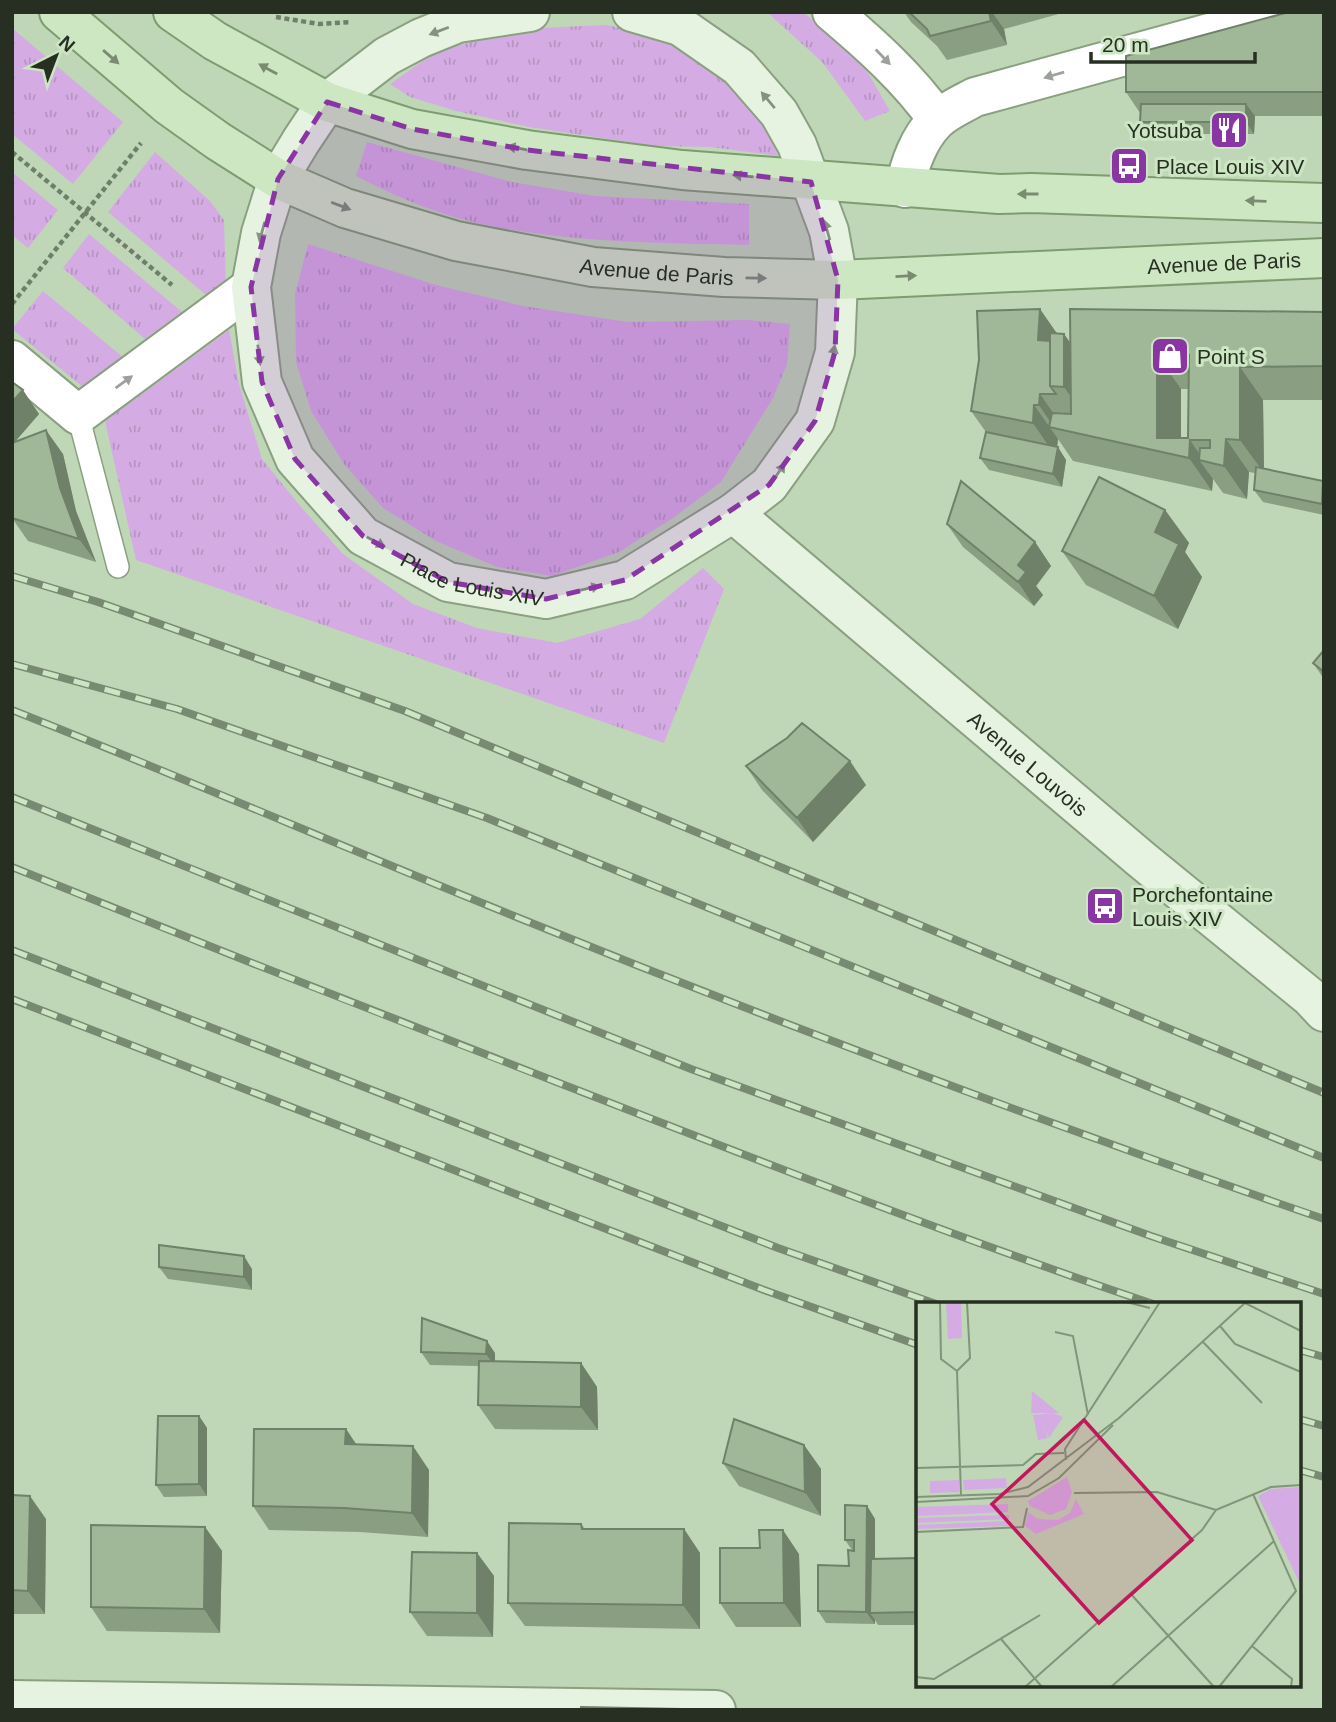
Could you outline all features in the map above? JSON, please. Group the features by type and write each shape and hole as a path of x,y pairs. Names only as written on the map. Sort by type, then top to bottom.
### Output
{"main road":[{"name":"Avenue de Paris","path":"59,12 169,106 278,179 345,208 456,241 579,264 724,277 838,280 1324,258"},
{"path":"173,12 215,41 327,102 412,129 527,150 682,170 811,182 999,194 1324,203"}],"street":[{"name":"Place Louis XIV","path":"530,12 458,23 421,38 387,56 327,102 278,179 261,233 251,287 262,382 295,459 363,536 448,582 546,599 625,580 733,513 769,485 815,421 835,352 838,280 829,231 797,145 779,113 739,66 680,26 632,12"},
{"path":"832,12 874,48 920,95 937,119"},
{"path":"905,188 908,169 925,134 937,119 975,97 1286,12"},
{"path":"12,360 78,415 251,287"},
{"name":"Avenue Louvois","path":"733,513 1324,1012"},
{"path":"12,1700 716,1710"}],"lane":[{"path":"78,415 118,568"}],"path":[{"path":"267,15 319,24 350,22 382,14 421,38"},
{"path":"12,303 87,214 169,106"},
{"path":"12,152 210,317"}],"highlighted area":[{"path":"327,102 412,129 527,150 811,182 838,280 835,352 815,421 769,485 625,580 546,599 448,582 363,536 295,459 262,382 251,287 278,179"}],"green space":[{"path":"767,12 803,12 863,64 890,111 865,121 823,63"},
{"path":"606,25 651,34 686,52 729,83 757,108 778,156 711,147 654,146 529,127 456,111 410,97 390,84 434,53 515,29"},
{"path":"12,28 123,122 73,184 12,134"},
{"path":"367,142 512,182 595,196 749,204 749,245 570,237 500,228 465,220 409,201 356,176"},
{"path":"155,152 210,201 224,220 226,286 206,295 108,212"},
{"path":"12,172 58,210 28,248 12,235"},
{"path":"89,234 182,312 145,339 63,268"},
{"path":"308,244 436,285 523,306 628,322 748,320 790,324 787,364 773,398 721,482 673,518 619,552 552,576 497,567 436,541 383,508 344,464 311,411 296,362 295,294"},
{"path":"43,291 124,358 84,388 12,329"},
{"path":"229,330 239,384 262,459 343,554 413,604 477,628 557,643 640,619 703,568 724,589 664,743 136,560 105,421"}],"building":[{"path":"909,12 989,12 991,21 930,36 927,29"},
{"path":"1289,12 1324,12 1324,92 1126,92 1126,56"},
{"path":"1141,104 1246,104 1246,122 1140,122"},
{"path":"1040,309 1038,340 1050,341 1050,386 1056,394 1040,394 1039,405 1034,405 1033,423 971,411 979,360 977,311"},
{"path":"1070,309 1324,312 1324,366 1240,367 1240,440 1226,439 1224,466 1199,460 1200,448 1210,448 1210,440 1190,440 1189,458 1049,427 1052,413 1071,414","holes":["1157,355 1189,355 1188,438 1157,438"]},
{"path":"1050,333 1064,334 1064,387 1050,386"},
{"path":"12,382 23,390 12,402"},
{"path":"46,430 60,488 79,539 12,518 12,443"},
{"path":"986,432 1058,447 1053,474 980,458"},
{"path":"1256,467 1323,481 1322,504 1254,490"},
{"path":"1099,477 1165,510 1155,532 1179,544 1154,596 1062,551"},
{"path":"961,481 1035,542 1018,565 1026,572 1018,582 947,524"},
{"path":"1324,650 1324,672 1313,663"},
{"path":"802,723 850,761 797,818 746,766 787,738"},
{"path":"159,1245 244,1256 244,1277 159,1267"},
{"path":"422,1318 487,1341 486,1354 421,1352"},
{"path":"479,1361 581,1363 581,1407 478,1405"},
{"path":"158,1416 199,1416 199,1484 156,1485"},
{"path":"734,1419 804,1445 805,1492 723,1463"},
{"path":"254,1429 346,1429 345,1444 413,1446 412,1513 253,1506"},
{"path":"12,1495 30,1496 28,1591 12,1590"},
{"path":"845,1505 867,1506 866,1612 818,1611 818,1565 849,1566 848,1550 854,1551 854,1540 845,1540"},
{"path":"509,1523 581,1524 582,1529 684,1529 683,1605 508,1603"},
{"path":"91,1525 205,1527 204,1609 91,1607"},
{"path":"759,1530 783,1530 784,1603 720,1603 720,1548 760,1548"},
{"path":"412,1552 477,1553 477,1613 410,1612"},
{"path":"916,1558 916,1612 870,1613 871,1559"},
{"path":"581,1707 682,1709 682,1710 581,1710"}],"railway":[{"path":"12,576 98,602 405,711 1324,1093"},
{"path":"12,664 177,709 487,818 1324,1158"},
{"path":"12,710 711,994 1017,1110 1324,1219"},
{"path":"12,797 691,1069 1151,1236 1324,1294"},
{"path":"12,867 789,1172 1147,1302"},
{"path":"12,950 778,1248 930,1302"},
{"path":"12,999 764,1290 916,1344"},
{"path":"1301,1351 1324,1357"},
{"path":"1301,1420 1324,1426"},
{"path":"1301,1471 1324,1477"}],"place":[{"name":"Yotsuba","path":"1229,130"},
{"name":"Place Louis XIV","path":"1129,166"},
{"name":"Point S","path":"1170,356"},
{"name":"Porchefontaine Louis XIV","path":"1105,906"}]}
